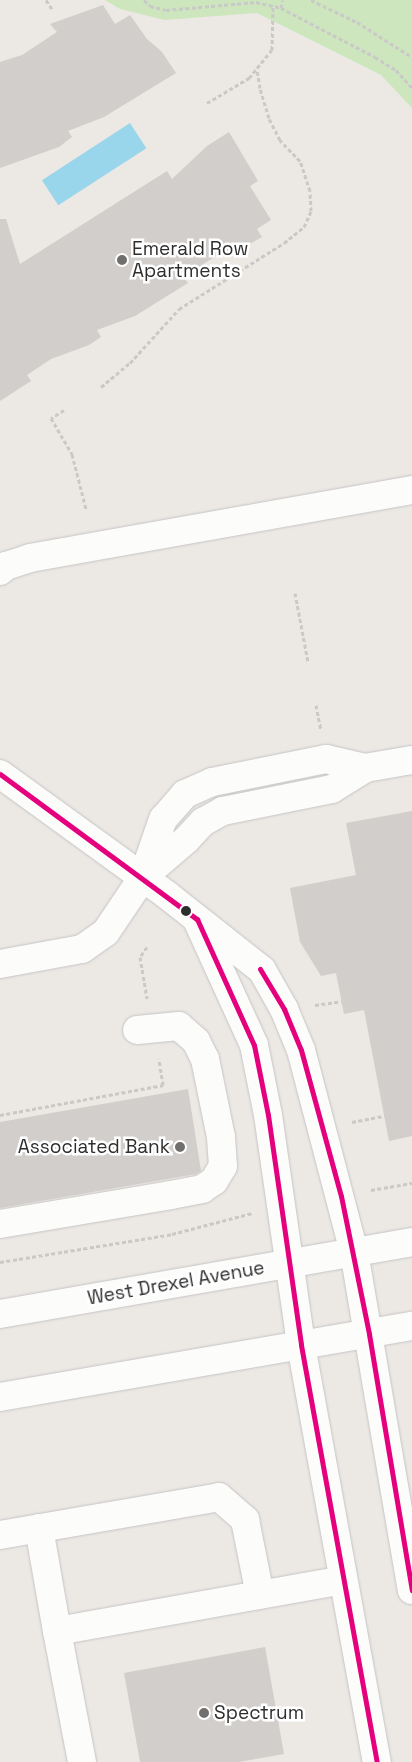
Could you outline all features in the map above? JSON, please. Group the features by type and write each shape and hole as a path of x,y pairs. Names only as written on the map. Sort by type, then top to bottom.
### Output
{"street":[{"path":"0,571 6,566 30,558 412,490"},
{"path":"0,964 82,949 106,932 143,878 186,840 203,822 223,811 332,789 365,768 412,760"},
{"path":"0,774 143,878 262,970 284,1009 301,1050 354,1252 411,1579"},
{"path":"197,919 254,1045 268,1115 301,1345 376,1762"},
{"path":"0,1224 171,1195 202,1188 214,1181 223,1166 221,1138 205,1059 196,1041 179,1026 137,1030"},
{"name":"West Drexel Avenue","path":"0,1314 412,1242"},
{"path":"0,1397 412,1326"},
{"path":"0,1535 219,1497 245,1520 260,1595"},
{"path":"39,1528 82,1762"},
{"path":"57,1631 342,1580"}],"path":[{"path":"46,0 52,9"},
{"path":"144,0 150,6 166,10 256,2 281,8 396,70 412,88"},
{"path":"281,8 283,0"},
{"path":"311,0 358,22 412,57"},
{"path":"207,103 250,78 272,50 273,6"},
{"path":"102,387 130,363 179,309 284,243 304,227 311,211 310,191 300,161 280,140 269,118 260,88 257,68"},
{"path":"64,410 51,418 72,454 78,471 86,509"},
{"path":"294,593 308,662"},
{"path":"316,705 321,734"},
{"path":"147,946 140,957 149,1004"},
{"path":"314,1005 342,1000"},
{"path":"0,1114 164,1085 159,1057"},
{"path":"351,1122 384,1116"},
{"path":"400,1185 412,1183"},
{"path":"0,1262 172,1234 233,1216"}],"green space":[{"path":"105,0 412,0 412,108 381,75 257,13 165,20 120,9"}],"water":[{"path":"130,123 146,148 58,205 42,180"}],"building":[{"path":"103,5 115,24 130,15 147,39 162,52 176,73 104,117 68,131 72,137 59,147 0,168 0,62 22,55 57,32 50,24"},
{"name":"Emerald Row Apartments","path":"229,132 258,181 250,186 271,220 257,229 262,237 248,245 213,258 183,277 188,283 135,316 97,330 101,337 89,345 51,359 27,375 31,381 0,401 0,219 6,219 20,264 167,171 172,179 207,146"},
{"path":"412,811 412,1136 389,1141 364,1010 344,1014 336,973 321,976 300,942 290,888 356,875 346,823"},
{"path":"188,1089 201,1171 196,1174 0,1208 0,1122"},
{"name":"Spectrum","path":"265,1647 284,1754 239,1762 140,1762 124,1673"}],"transit line":[{"path":"0,774 197,919 254,1045 268,1115 301,1345 377,1762"},
{"path":"260,969 284,1009 301,1050 341,1196 369,1334 412,1590"}],"place":[{"name":"Emerald Row Apartments","path":"122,260"},
{"name":"Associated Bank","path":"180,1147"},
{"name":"Spectrum","path":"204,1713"}]}
